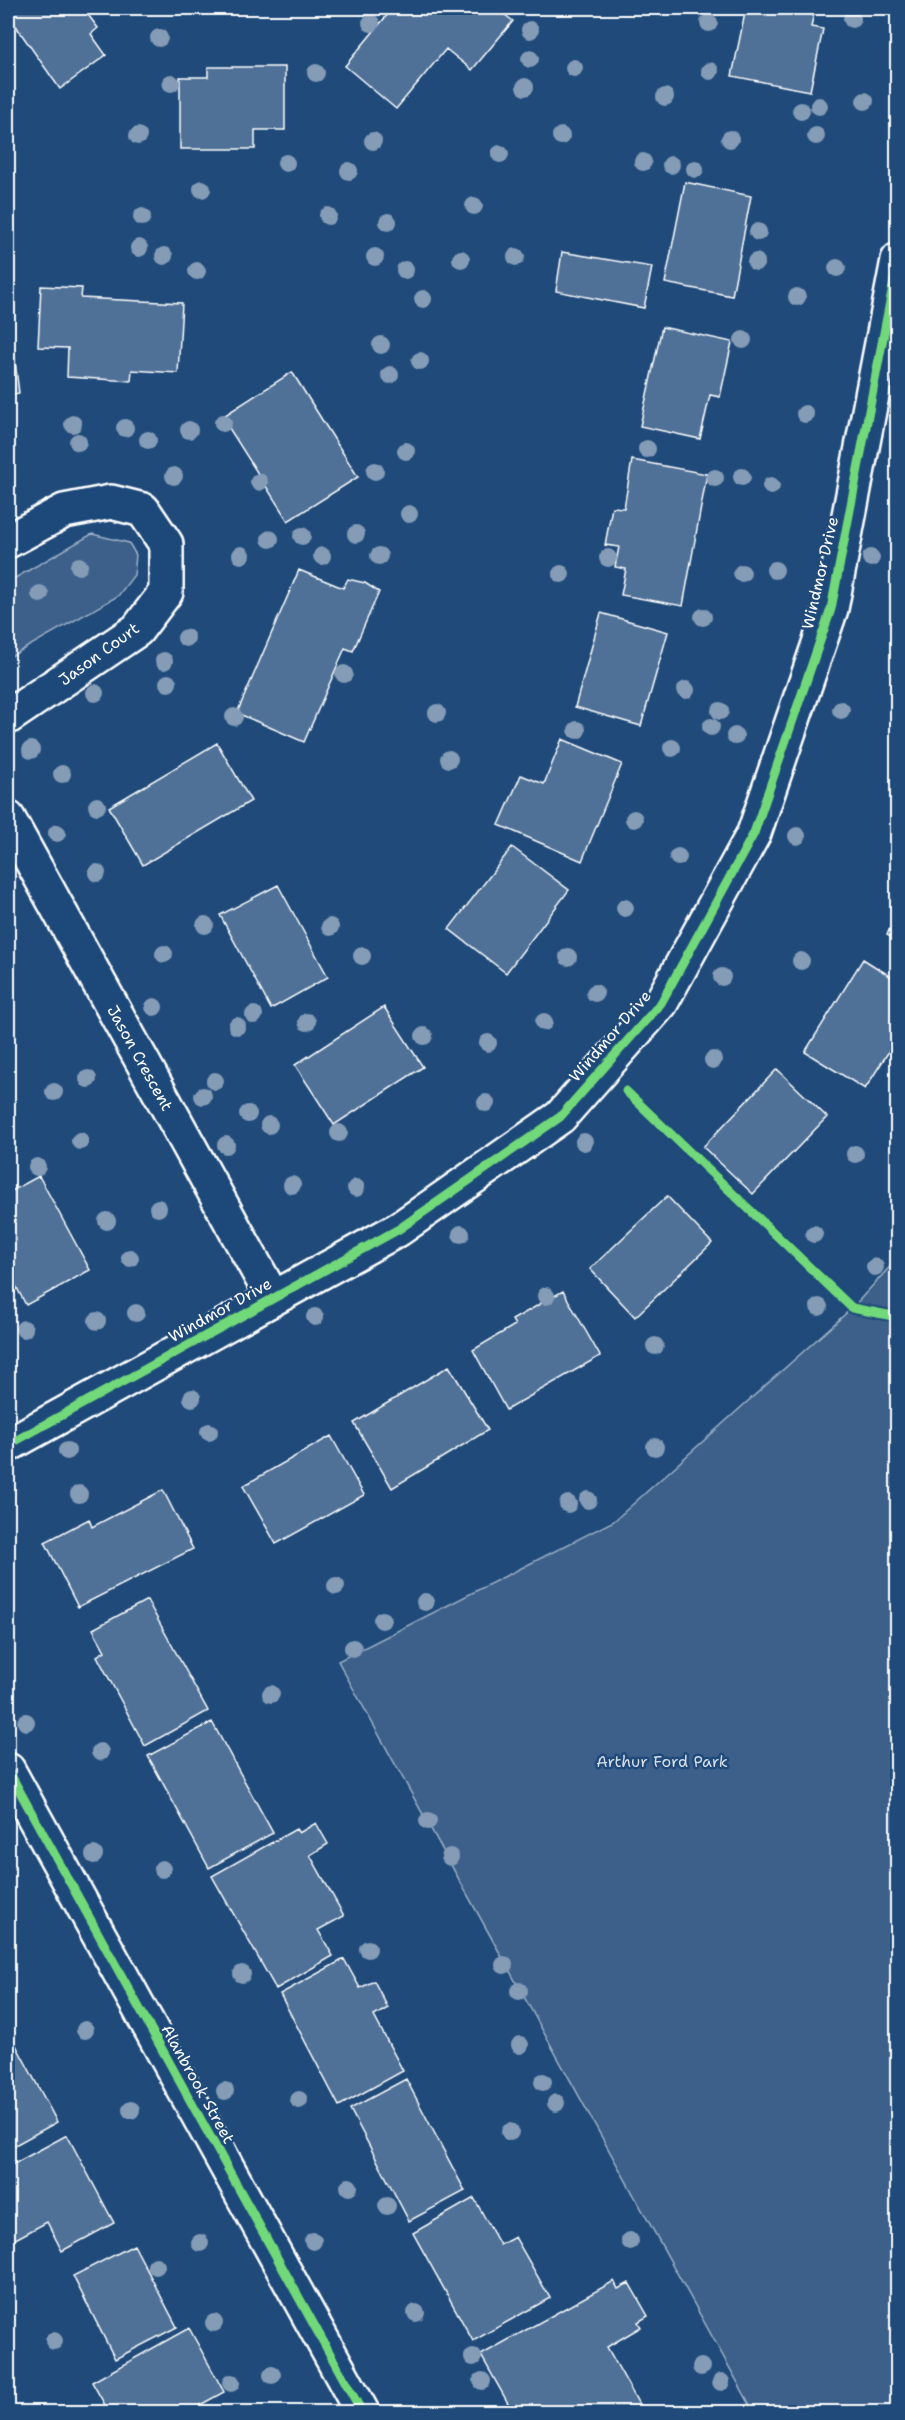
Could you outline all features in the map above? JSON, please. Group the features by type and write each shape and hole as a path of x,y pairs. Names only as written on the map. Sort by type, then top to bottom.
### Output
{"street":[{"name":"Windmor Drive","path":"8,1445 399,1229 560,1117 661,1003 754,833 831,609 897,260"},
{"name":"Jason Court","path":"8,542 64,511 111,502 143,510 166,544 166,592 137,630 8,717"},
{"name":"Jason Crescent","path":"8,818 273,1298"},
{"name":"Alanbrook Street","path":"8,1770 362,2412"}],"green space":[{"path":"92,534 129,543 136,555 134,575 118,596 8,658 8,582"},
{"name":"Arthur Ford Park","path":"897,1259 897,2412 754,2412 338,1661 614,1521 852,1308"}],"building":[{"path":"8,8 83,8 98,28 91,34 106,55 60,89 8,15"},
{"path":"393,8 496,8 513,21 472,70 446,49 396,109 345,66"},
{"path":"746,8 815,8 811,27 823,29 810,91 732,76"},
{"path":"208,67 285,67 285,130 255,130 255,149 180,149 180,77 208,77"},
{"path":"685,182 751,196 732,296 665,283"},
{"path":"562,252 652,267 644,308 556,291"},
{"path":"41,286 82,288 81,298 182,303 178,373 132,370 131,381 67,377 68,348 38,347"},
{"path":"8,320 10,320 19,393 8,395"},
{"path":"662,327 732,342 720,397 710,395 700,439 640,426"},
{"path":"292,372 358,477 288,521 222,417"},
{"path":"632,460 707,474 683,606 621,595 626,569 615,567 619,547 605,545 612,507 624,508"},
{"path":"299,570 343,588 348,579 365,583 379,592 353,651 345,648 304,742 237,713"},
{"path":"601,613 668,632 641,726 575,707"},
{"path":"562,739 622,764 582,861 499,825 521,775 544,784"},
{"path":"217,743 251,801 143,865 109,807"},
{"path":"512,847 569,890 506,973 449,929"},
{"path":"278,885 328,977 271,1009 220,915"},
{"path":"898,908 898,940 887,935"},
{"path":"863,959 898,981 898,1037 865,1089 805,1052"},
{"path":"384,1007 423,1067 334,1125 295,1065"},
{"path":"777,1069 827,1117 753,1194 703,1147"},
{"path":"39,1176 90,1270 26,1305 8,1271 8,1193"},
{"path":"667,1196 712,1243 635,1317 590,1269"},
{"path":"563,1291 600,1356 506,1410 473,1350 515,1325 512,1320"},
{"path":"449,1366 488,1430 392,1488 354,1423"},
{"path":"331,1436 364,1495 276,1544 243,1486"},
{"path":"163,1490 193,1549 78,1607 45,1542 89,1519 92,1527"},
{"path":"147,1600 208,1711 145,1746 97,1656 105,1651 93,1629"},
{"path":"212,1722 273,1833 209,1868 148,1756"},
{"path":"316,1823 328,1844 310,1855 344,1916 318,1930 333,1956 276,1989 212,1876 296,1829 299,1833"},
{"path":"344,1959 360,1988 374,1981 388,2008 374,2016 403,2071 339,2106 280,1994"},
{"path":"8,2030 57,2122 8,2149"},
{"path":"406,2079 465,2191 409,2221 350,2109"},
{"path":"67,2135 114,2223 62,2251 47,2222 8,2243 8,2167"},
{"path":"474,2198 500,2245 515,2237 550,2298 473,2341 413,2233"},
{"path":"134,2245 177,2327 115,2359 73,2276"},
{"path":"614,2281 618,2289 629,2283 648,2316 638,2322 641,2327 607,2347 641,2408 633,2412 513,2412 481,2355"},
{"path":"189,2328 224,2392 200,2405 205,2412 109,2412 92,2382"}],"cycle path":[{"path":"8,1445 399,1229 560,1117 661,1003 754,833 831,609 898,260"},
{"path":"626,1091 852,1308 898,1317"},
{"path":"8,1770 362,2412"}]}
